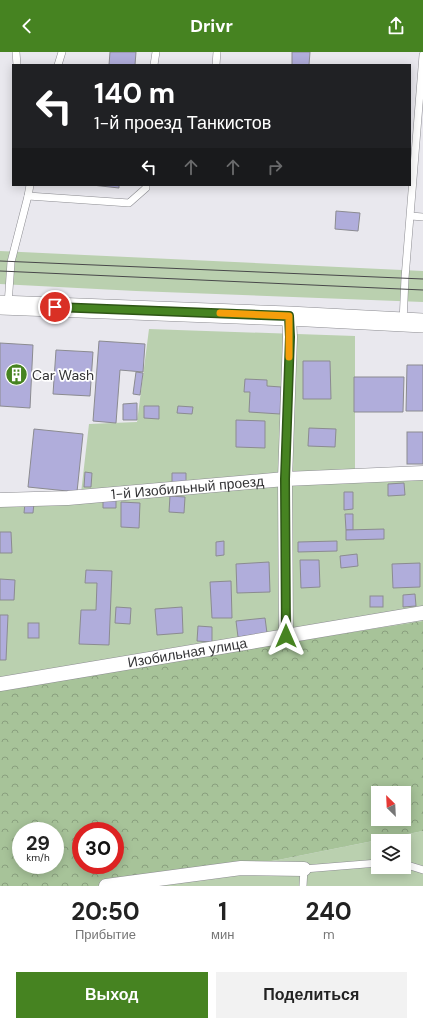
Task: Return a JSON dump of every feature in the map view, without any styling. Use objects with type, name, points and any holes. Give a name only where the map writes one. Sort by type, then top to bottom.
[{"type":"main road","points":[[4,305],[289,316],[423,323]]},
{"type":"street","points":[[286,636],[285,479],[290,337],[289,316]]},
{"type":"street","name":"1-й Изобильный проезд","points":[[0,500],[68,498],[285,479],[423,473]]},
{"type":"street","name":"Изобильная улица","points":[[0,684],[423,613]]},
{"type":"street","points":[[106,886],[241,868],[304,869]]},
{"type":"lane","points":[[16,52],[17,64]]},
{"type":"lane","points":[[58,64],[62,52]]},
{"type":"lane","points":[[154,64],[156,52]]},
{"type":"lane","points":[[216,64],[217,52]]},
{"type":"lane","points":[[403,322],[405,278],[423,55]]},
{"type":"lane","points":[[4,305],[11,262],[28,196],[28,186]]},
{"type":"lane","points":[[28,196],[129,203],[146,188],[146,186]]},
{"type":"lane","points":[[411,216],[423,217]]},
{"type":"lane","points":[[303,886],[304,869],[371,864]]},
{"type":"lane","points":[[411,866],[423,870]]},
{"type":"green space","points":[[0,251],[423,271],[423,302],[136,291],[0,284]]},
{"type":"green space","points":[[149,329],[355,336],[355,469],[423,467],[423,621],[0,691],[0,496],[81,493],[89,424],[137,422]]},
{"type":"green space","points":[[423,621],[423,831],[408,834],[371,834],[371,841],[278,860],[97,886],[0,886],[0,691]]},
{"type":"green space","points":[[423,831],[423,886],[97,886],[278,860],[371,841],[371,874],[411,874],[411,834],[408,834]]},
{"type":"building","points":[[110,52],[136,52],[135,64],[109,64]]},
{"type":"building","points":[[292,52],[310,52],[309,64],[292,64]]},
{"type":"building","points":[[101,186],[119,186],[119,188]]},
{"type":"building","points":[[336,211],[360,213],[358,231],[335,229]]},
{"type":"building","points":[[99,341],[145,344],[143,372],[120,370],[116,423],[93,421]]},
{"type":"building","name":"Car Wash","points":[[0,343],[33,345],[30,408],[0,406]]},
{"type":"building","points":[[56,350],[93,352],[90,396],[53,394]]},
{"type":"building","points":[[303,361],[330,361],[331,399],[303,399]]},
{"type":"building","points":[[407,365],[423,365],[423,411],[406,411]]},
{"type":"building","points":[[136,372],[143,373],[140,395],[133,394]]},
{"type":"building","points":[[354,377],[404,377],[403,412],[354,412]]},
{"type":"building","points":[[245,379],[267,380],[267,386],[281,387],[280,414],[249,412],[250,392],[244,392]]},
{"type":"building","points":[[137,403],[137,420],[123,420],[123,404]]},
{"type":"building","points":[[144,406],[159,406],[159,419],[144,418]]},
{"type":"building","points":[[178,406],[193,407],[192,414],[177,413]]},
{"type":"building","points":[[236,420],[265,421],[265,448],[236,447]]},
{"type":"building","points":[[309,428],[336,429],[335,447],[308,446]]},
{"type":"building","points":[[34,429],[83,434],[77,492],[28,487]]},
{"type":"building","points":[[407,432],[423,432],[423,464],[407,464]]},
{"type":"building","points":[[85,472],[92,473],[91,487],[84,487]]},
{"type":"building","points":[[172,473],[186,473],[186,485],[172,484]]},
{"type":"building","points":[[404,483],[405,495],[388,496],[388,484]]},
{"type":"building","points":[[344,492],[353,492],[353,509],[344,510]]},
{"type":"building","points":[[170,496],[185,497],[184,513],[169,512]]},
{"type":"building","points":[[103,498],[116,499],[116,508],[103,508]]},
{"type":"building","points":[[121,502],[140,503],[139,528],[121,527]]},
{"type":"building","points":[[25,503],[34,503],[33,513],[24,513]]},
{"type":"building","points":[[345,514],[353,514],[353,530],[346,530]]},
{"type":"building","points":[[384,529],[384,539],[346,540],[346,530]]},
{"type":"building","points":[[0,532],[11,532],[12,553],[0,553]]},
{"type":"building","points":[[224,541],[224,555],[216,556],[216,542]]},
{"type":"building","points":[[337,541],[337,551],[298,552],[298,542]]},
{"type":"building","points":[[357,554],[358,566],[341,568],[340,556]]},
{"type":"building","points":[[300,560],[319,560],[320,587],[301,588]]},
{"type":"building","points":[[269,562],[270,592],[237,593],[236,564]]},
{"type":"building","points":[[420,563],[420,587],[393,588],[392,564]]},
{"type":"building","points":[[86,570],[112,571],[109,645],[79,644],[81,610],[96,610],[97,583],[85,583]]},
{"type":"building","points":[[0,579],[15,580],[14,600],[0,600]]},
{"type":"building","points":[[231,581],[232,618],[212,618],[210,582]]},
{"type":"building","points":[[415,594],[416,606],[403,607],[403,595]]},
{"type":"building","points":[[370,596],[383,596],[383,607],[370,607]]},
{"type":"building","points":[[116,607],[131,608],[130,624],[115,623]]},
{"type":"building","points":[[182,607],[183,633],[157,635],[155,609]]},
{"type":"building","points":[[0,615],[8,615],[6,660],[0,660]]},
{"type":"building","points":[[265,618],[267,633],[238,637],[236,621]]},
{"type":"building","points":[[28,623],[39,623],[39,638],[28,638]]},
{"type":"building","points":[[198,626],[212,627],[212,642],[197,641]]},
{"type":"tram line","points":[[0,261],[423,279]]},
{"type":"tram line","points":[[0,271],[423,290]]},
{"type":"slow traffic","points":[[220,313],[289,316],[289,357]]},
{"type":"place","name":"Car Wash","points":[[16,375]]},
{"type":"route","points":[[55,307],[289,316],[290,337],[285,479],[286,636]]}]
